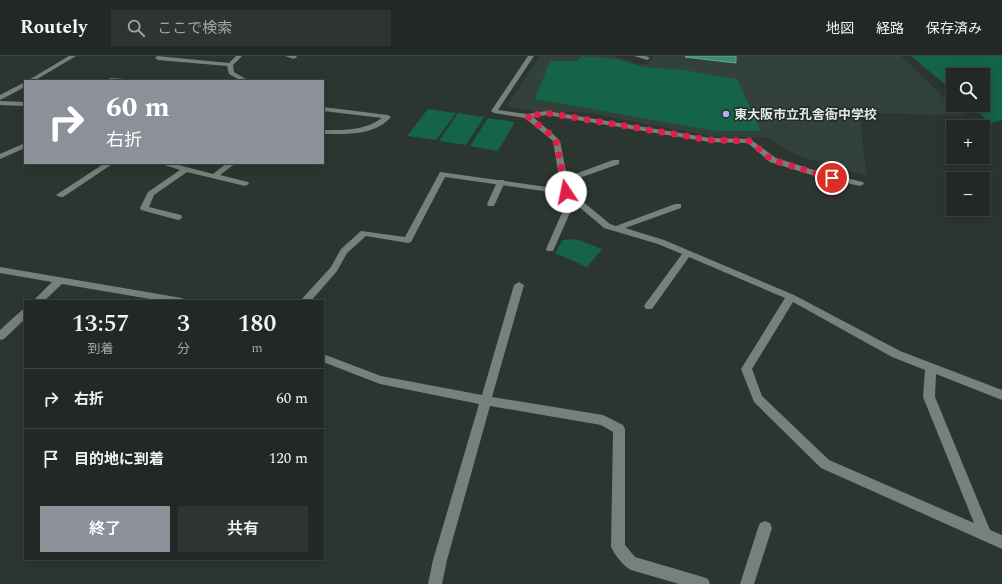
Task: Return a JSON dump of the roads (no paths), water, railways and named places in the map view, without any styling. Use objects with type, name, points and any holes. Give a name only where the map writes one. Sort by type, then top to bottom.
[{"type":"street","points":[[32,80],[73,56]]},
{"type":"street","points":[[161,56],[158,58],[230,65]]},
{"type":"street","points":[[238,56],[230,65],[231,73],[244,80]]},
{"type":"street","points":[[288,56],[294,57]]},
{"type":"street","points":[[531,56],[494,111],[527,116],[547,113],[710,140],[750,141],[772,160],[818,174],[860,184]]},
{"type":"street","points":[[637,56],[647,58]]},
{"type":"street","points":[[0,98],[24,85]]},
{"type":"street","points":[[0,103],[24,104]]},
{"type":"street","points":[[324,110],[388,117],[376,126],[359,132],[324,132]]},
{"type":"street","points":[[527,116],[551,135],[556,141],[566,192]]},
{"type":"street","points":[[0,157],[24,145]]},
{"type":"street","points":[[564,181],[616,162]]},
{"type":"street","points":[[60,195],[108,164]]},
{"type":"street","points":[[166,164],[245,184]]},
{"type":"street","points":[[215,176],[231,164]]},
{"type":"street","points":[[178,217],[144,208],[151,194],[186,169]]},
{"type":"street","points":[[307,300],[334,269],[344,251],[364,233],[408,240],[443,174],[566,192],[607,226],[618,228],[661,242],[688,253],[790,297],[896,354],[1002,395]]},
{"type":"street","points":[[491,204],[501,182]]},
{"type":"street","points":[[550,249],[565,215],[576,200]]},
{"type":"street","points":[[618,228],[678,206]]},
{"type":"street","points":[[649,306],[688,253]]},
{"type":"street","points":[[0,270],[176,300]]},
{"type":"street","points":[[39,300],[60,280]]},
{"type":"street","points":[[435,584],[440,560],[519,285]]},
{"type":"street","points":[[790,297],[746,369],[758,399],[825,464],[1002,542]]},
{"type":"street","points":[[0,336],[24,314]]},
{"type":"street","points":[[324,358],[380,380],[486,401],[603,420],[619,429],[618,547],[631,563],[702,584]]},
{"type":"street","points":[[931,367],[929,397],[986,536]]},
{"type":"street","points":[[747,584],[765,528]]},
{"type":"place","name":"東大阪市立孔舎衙中学校","points":[[726,114]]}]
